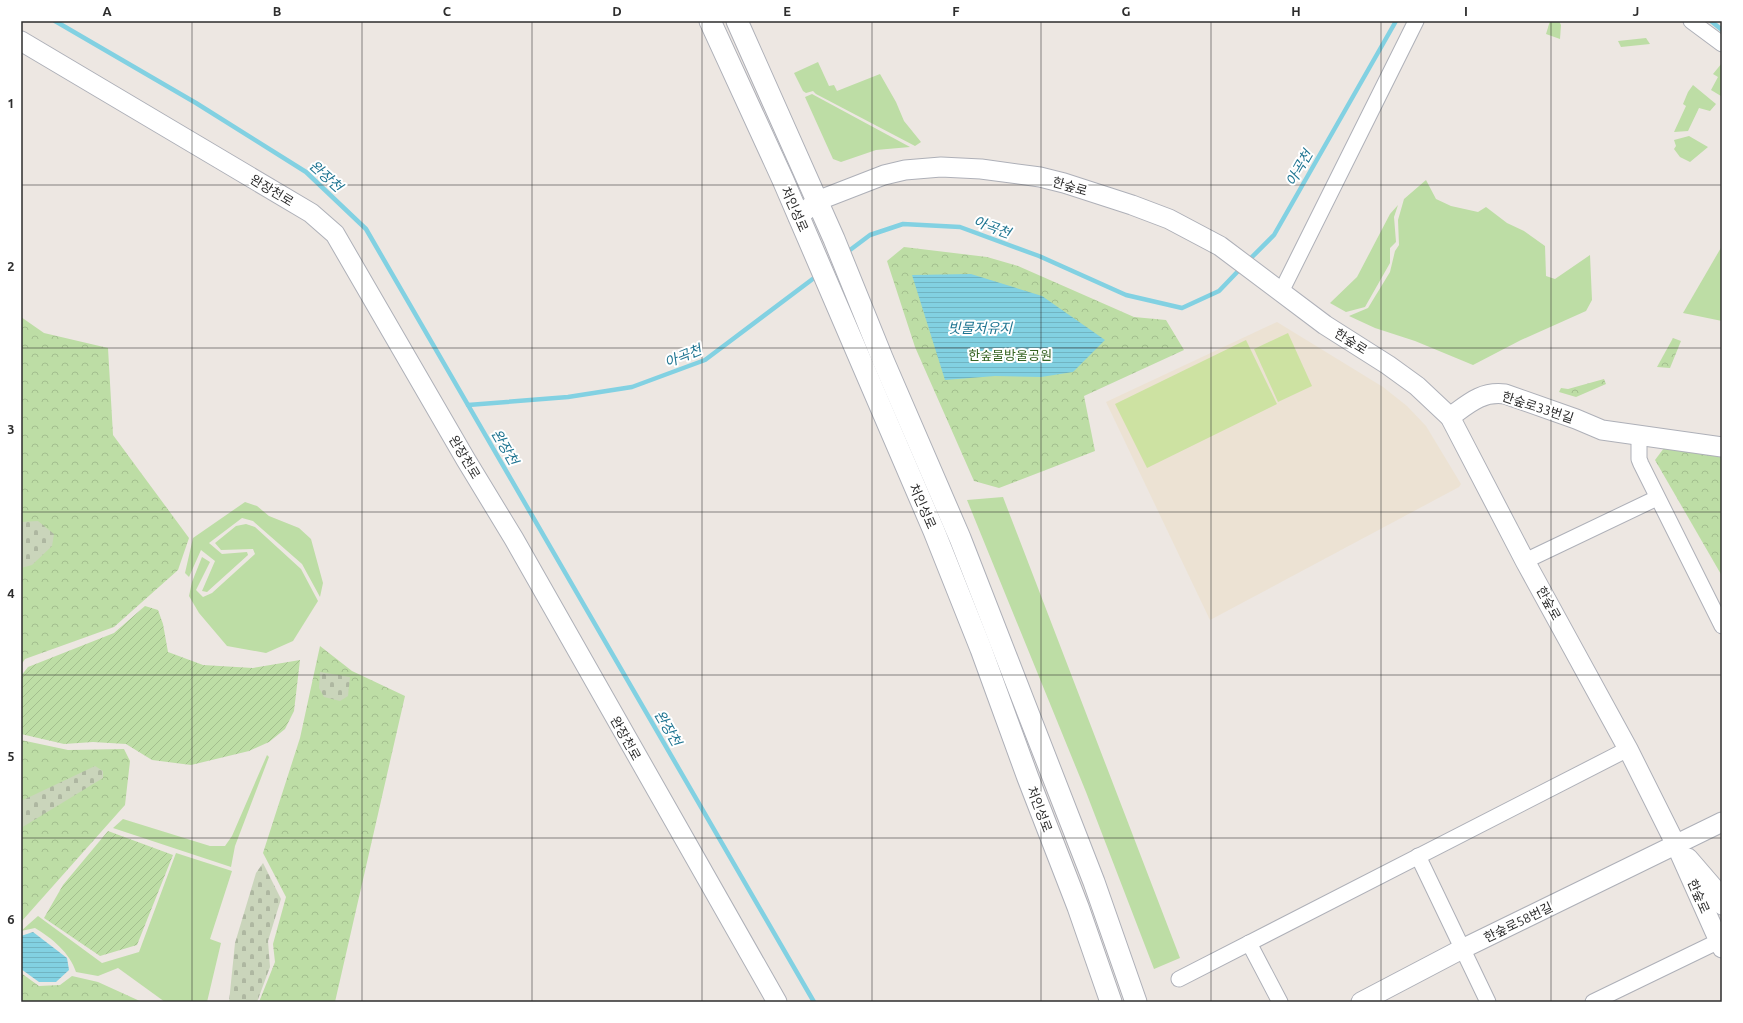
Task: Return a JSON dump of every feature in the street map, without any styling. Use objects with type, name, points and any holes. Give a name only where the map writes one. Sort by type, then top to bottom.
[{"type":"main road","name":"처인성로","points":[[710,21],[814,252],[934,531],[978,641],[1028,778],[1078,907],[1111,1002]]},
{"type":"main road","name":"처인성로","points":[[737,21],[834,238],[883,360],[960,538],[1094,882],[1136,1002]]},
{"type":"street","points":[[1281,292],[1416,21]]},
{"type":"street","points":[[1691,21],[1722,44]]},
{"type":"street","name":"완장천로","points":[[21,41],[311,213],[335,234],[462,453],[514,539],[777,1002]]},
{"type":"street","name":"한숲로","points":[[798,217],[817,201],[884,176],[905,170],[941,167],[1008,172],[1064,184],[1151,212],[1200,235],[1235,256],[1337,333],[1400,373],[1422,390],[1450,417],[1628,750],[1676,844],[1720,945]]},
{"type":"street","name":"한숲로33번길","points":[[1450,417],[1484,395],[1505,394],[1585,422],[1602,430],[1722,447]]},
{"type":"street","name":"한숲로33번길","points":[[1585,422],[1629,422],[1722,434]]},
{"type":"street","points":[[1639,436],[1639,459],[1657,498],[1718,606],[1722,626]]},
{"type":"street","points":[[1526,560],[1657,498]]},
{"type":"street","points":[[1179,979],[1628,750]]},
{"type":"street","name":"한숲로58번길","points":[[1361,1002],[1462,949],[1722,822]]},
{"type":"street","name":"한숲로","points":[[1676,844],[1713,887],[1722,905]]},
{"type":"street","points":[[1418,856],[1488,1002]]},
{"type":"street","points":[[1249,943],[1280,1002]]},
{"type":"street","points":[[1593,1002],[1720,945]]},
{"type":"shaded area","points":[[1277,322],[1383,387],[1407,406],[1426,426],[1461,484],[1459,487],[1210,620],[1106,402]]},
{"type":"green space","points":[[1550,21],[1559,21],[1561,25],[1560,39],[1546,34]]},
{"type":"green space","points":[[1646,38],[1650,44],[1621,47],[1618,41]]},
{"type":"green space","points":[[818,62],[829,86],[834,85],[837,91],[880,74],[896,102],[904,121],[921,142],[915,146],[816,94],[813,91],[806,93],[803,91],[794,73]]},
{"type":"green space","points":[[1722,63],[1721,96],[1711,90],[1718,77],[1713,74]]},
{"type":"green space","points":[[1693,85],[1716,104],[1710,111],[1699,108],[1688,131],[1674,132],[1686,106],[1683,104]]},
{"type":"green space","points":[[812,94],[910,147],[876,150],[841,162],[833,159],[805,97]]},
{"type":"green space","points":[[1689,136],[1708,147],[1690,162],[1680,157],[1674,149],[1676,146],[1674,140]]},
{"type":"green space","points":[[1426,180],[1436,199],[1451,206],[1478,212],[1486,207],[1507,223],[1524,231],[1545,246],[1546,276],[1555,279],[1590,255],[1592,300],[1586,311],[1521,340],[1473,365],[1415,341],[1375,328],[1349,316],[1368,308],[1390,272],[1395,251],[1399,245],[1398,220],[1404,199]]},
{"type":"green space","points":[[1398,205],[1394,217],[1396,242],[1390,248],[1390,263],[1365,307],[1346,312],[1330,303],[1357,277],[1390,214]]},
{"type":"green space","points":[[1722,246],[1722,321],[1683,313]]},
{"type":"green space","name":"한숲물방울공원","points":[[904,247],[987,257],[1018,266],[1134,317],[1166,320],[1184,350],[1084,396],[1095,451],[999,488],[974,481],[915,347],[887,261]]},
{"type":"green space","points":[[21,317],[44,333],[108,348],[113,435],[189,538],[178,570],[114,627],[25,659],[21,665]]},
{"type":"green space","points":[[1288,333],[1312,386],[1278,402],[1254,349]]},
{"type":"green space","points":[[1673,338],[1681,341],[1670,368],[1657,367]]},
{"type":"green space","points":[[1246,340],[1277,404],[1147,468],[1115,404]]},
{"type":"green space","points":[[1604,379],[1606,384],[1576,397],[1559,392],[1561,388],[1568,389]]},
{"type":"green space","points":[[1664,448],[1722,456],[1722,576],[1655,460]]},
{"type":"green space","points":[[1003,497],[1180,958],[1154,969],[1086,792],[967,500]]},
{"type":"green space","points":[[245,502],[257,506],[269,516],[299,528],[311,539],[323,583],[320,597],[302,564],[253,521],[242,518],[209,543],[222,554],[247,552],[248,555],[207,592],[202,591],[215,561],[201,550],[189,577],[185,573],[193,538]]},
{"type":"green space","points":[[38,521],[54,534],[52,546],[32,565],[21,568],[21,522]]},
{"type":"green space","points":[[246,524],[255,527],[301,569],[318,601],[293,641],[266,653],[227,646],[199,613],[189,596],[192,582],[202,557],[210,562],[196,590],[203,597],[212,593],[255,554],[253,549],[221,550],[215,543],[236,526]]},
{"type":"green space","points":[[145,606],[158,610],[163,624],[168,652],[203,665],[253,668],[300,660],[294,711],[285,729],[269,742],[249,751],[191,765],[152,760],[126,744],[93,742],[64,744],[21,734],[21,676],[28,667],[114,633]]},
{"type":"green space","points":[[320,646],[352,671],[405,696],[335,1002],[259,1002],[275,962],[273,944],[286,897],[263,853],[300,738]]},
{"type":"green space","points":[[320,672],[350,677],[348,696],[340,701],[324,697],[319,688]]},
{"type":"green space","points":[[21,740],[68,750],[124,749],[130,761],[125,805],[21,922]]},
{"type":"green space","points":[[267,755],[269,757],[235,846],[231,867],[113,828],[123,819],[210,846],[225,846],[232,836]]},
{"type":"green space","points":[[95,766],[103,771],[103,778],[21,828],[21,801]]},
{"type":"green space","points":[[108,831],[173,855],[137,945],[100,956],[44,918],[63,885]]},
{"type":"green space","points":[[176,853],[232,871],[210,939],[221,943],[207,1002],[165,1002],[118,968],[98,976],[76,972],[65,952],[48,936],[35,928],[21,931],[38,916],[102,963],[139,952]]},
{"type":"green space","points":[[263,863],[281,899],[268,941],[270,967],[257,1002],[229,1002],[235,943],[256,873]]},
{"type":"green space","points":[[21,973],[39,986],[60,985],[72,976],[98,982],[142,1002],[21,1002]]},
{"type":"water","name":"빗물저유지","points":[[971,274],[1042,296],[1105,340],[1073,372],[1041,377],[995,376],[945,380],[912,275]]},
{"type":"water","points":[[33,932],[67,958],[69,970],[56,982],[39,982],[21,969],[21,936]]},
{"type":"waterway","name":"완장천","points":[[55,21],[196,103],[306,172],[366,229],[814,1002]]},
{"type":"waterway","name":"아곡천","points":[[1247,262],[1274,235],[1396,21]]},
{"type":"waterway","name":"아곡천","points":[[1711,21],[1722,30]]},
{"type":"waterway","name":"아곡천","points":[[846,253],[870,235],[903,224],[960,227],[1039,256],[1126,295],[1182,308],[1219,291],[1242,267]]},
{"type":"waterway","name":"아곡천","points":[[468,405],[568,397],[632,387],[705,360],[818,275]]}]
